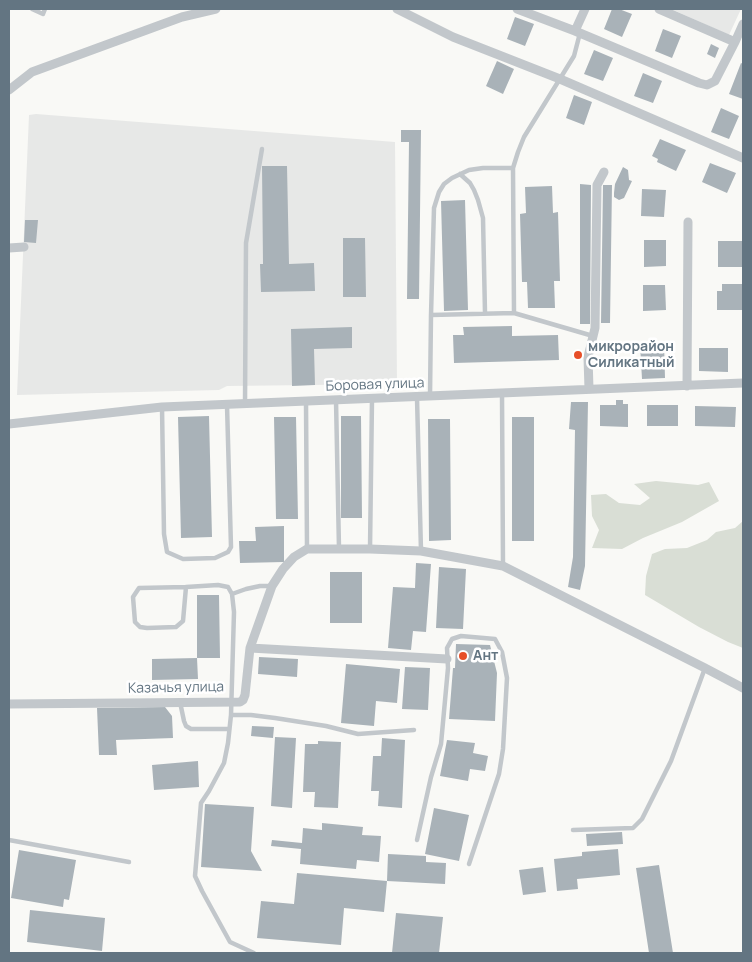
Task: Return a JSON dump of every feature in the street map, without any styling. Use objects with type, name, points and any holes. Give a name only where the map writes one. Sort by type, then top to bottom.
[{"type":"street","points":[[9,90],[32,72],[182,17],[216,9]]},
{"type":"street","points":[[397,9],[453,37],[560,79],[743,158]]},
{"type":"street","points":[[517,9],[707,85],[715,81],[743,24]]},
{"type":"street","points":[[577,32],[585,9]]},
{"type":"street","points":[[659,9],[735,42]]},
{"type":"street","points":[[589,389],[588,357],[595,328],[597,185],[604,172]]},
{"type":"street","points":[[687,386],[688,222]]},
{"type":"street","points":[[9,248],[24,248]]},
{"type":"street","name":"Боровая улица","points":[[9,424],[162,407],[743,384]]},
{"type":"street","points":[[307,548],[421,551],[503,566],[743,688]]},
{"type":"street","name":"Казачья улица","points":[[9,704],[240,702],[246,695],[250,648],[272,586],[283,569],[294,557],[307,548]]},
{"type":"street","points":[[250,648],[448,659]]},
{"type":"lane","points":[[32,9],[43,14],[45,9]]},
{"type":"lane","points":[[182,17],[192,9]]},
{"type":"lane","points":[[514,313],[514,168],[524,137],[574,56],[577,32]]},
{"type":"lane","points":[[245,405],[246,243],[262,149]]},
{"type":"lane","points":[[430,397],[434,208],[438,192],[444,184],[460,174],[483,168],[514,168]]},
{"type":"lane","points":[[460,174],[474,190],[481,211],[485,313]]},
{"type":"lane","points":[[431,315],[514,313],[593,336]]},
{"type":"lane","points":[[502,394],[503,566]]},
{"type":"lane","points":[[417,398],[421,551]]},
{"type":"lane","points":[[370,549],[372,399]]},
{"type":"lane","points":[[336,400],[340,549]]},
{"type":"lane","points":[[306,402],[307,548]]},
{"type":"lane","points":[[162,407],[164,534],[167,552],[182,559],[215,558],[228,552],[231,547],[227,405]]},
{"type":"lane","points":[[186,587],[183,621],[176,627],[147,628],[140,627],[135,622],[133,597],[139,588],[218,585],[228,588],[232,594],[234,612],[231,715],[224,763],[210,792],[201,803],[195,876],[230,942],[254,953]]},
{"type":"lane","points":[[232,594],[260,586],[272,586]]},
{"type":"lane","points":[[418,840],[441,744],[448,668],[447,648],[452,639],[461,636],[495,639],[502,652],[507,678],[503,749],[499,774],[469,864]]},
{"type":"lane","points":[[573,830],[633,828],[642,819],[671,761],[705,668]]},
{"type":"lane","points":[[180,702],[186,726],[191,729],[229,729]]},
{"type":"lane","points":[[231,715],[275,718],[326,726],[358,734],[414,730]]},
{"type":"lane","points":[[9,840],[129,862]]},
{"type":"shaded area","points":[[671,9],[741,9],[729,35]]},
{"type":"shaded area","points":[[36,114],[395,142],[397,384],[227,386],[219,390],[17,395],[29,115]]},
{"type":"shaded area","points":[[656,481],[698,485],[709,482],[719,501],[682,522],[622,549],[592,548],[599,530],[592,516],[591,495],[606,494],[619,503],[640,505],[650,498],[634,484]]},
{"type":"shaded area","points":[[743,521],[743,648],[699,627],[645,595],[646,576],[652,554],[665,549],[687,548],[707,540],[716,532],[735,528]]},
{"type":"building","points":[[612,9],[619,9],[632,14],[622,37],[604,29]]},
{"type":"building","points":[[515,17],[534,24],[525,46],[507,39]]},
{"type":"building","points":[[663,29],[681,36],[672,58],[655,51]]},
{"type":"building","points":[[711,44],[719,48],[715,58],[707,54]]},
{"type":"building","points":[[594,50],[613,58],[603,81],[584,74]]},
{"type":"building","points":[[497,61],[514,69],[503,94],[486,86]]},
{"type":"building","points":[[741,63],[743,64],[743,99],[729,94]]},
{"type":"building","points":[[643,73],[662,81],[653,103],[634,96]]},
{"type":"building","points":[[574,95],[592,102],[584,125],[566,118]]},
{"type":"building","points":[[721,108],[739,116],[729,139],[711,132]]},
{"type":"building","points":[[401,130],[421,130],[419,299],[407,299],[409,142],[401,142]]},
{"type":"building","points":[[660,139],[686,150],[676,171],[657,162],[658,159],[652,156]]},
{"type":"building","points":[[710,163],[736,173],[727,193],[702,182]]},
{"type":"building","points":[[262,166],[287,166],[289,264],[314,263],[315,291],[261,292],[260,264],[263,264]]},
{"type":"building","points":[[623,167],[628,170],[629,180],[632,181],[624,198],[619,200],[614,197],[615,184]]},
{"type":"building","points":[[580,184],[591,185],[590,324],[580,324]]},
{"type":"building","points":[[603,185],[612,185],[610,323],[601,323]]},
{"type":"building","points":[[552,186],[553,213],[558,212],[560,281],[554,281],[555,308],[528,308],[527,282],[522,282],[520,214],[526,213],[525,187]]},
{"type":"building","points":[[642,189],[666,190],[664,217],[641,216]]},
{"type":"building","points":[[465,200],[468,310],[444,311],[441,201]]},
{"type":"building","points":[[25,220],[38,220],[36,243],[24,242]]},
{"type":"building","points":[[343,238],[365,238],[366,297],[343,297]]},
{"type":"building","points":[[644,240],[666,240],[666,266],[644,267]]},
{"type":"building","points":[[718,241],[743,241],[743,267],[718,267]]},
{"type":"building","points":[[722,284],[743,284],[742,310],[717,310],[717,291],[722,291]]},
{"type":"building","points":[[643,285],[665,285],[666,310],[643,311]]},
{"type":"building","points":[[512,326],[512,336],[558,335],[559,360],[454,363],[453,335],[464,335],[463,327]]},
{"type":"building","points":[[352,327],[352,348],[314,349],[315,385],[292,386],[291,329]]},
{"type":"building","points":[[664,343],[665,378],[642,379],[640,344]]},
{"type":"building","points":[[699,348],[728,348],[728,372],[699,371]]},
{"type":"building","points":[[616,400],[623,400],[623,404],[628,404],[628,427],[600,426],[600,405],[616,405]]},
{"type":"building","points":[[571,402],[588,402],[585,566],[580,590],[568,587],[573,557],[575,430],[569,429]]},
{"type":"building","points":[[647,405],[678,405],[678,426],[647,426]]},
{"type":"building","points":[[695,406],[736,407],[735,427],[695,426]]},
{"type":"building","points":[[209,416],[212,537],[181,538],[178,417]]},
{"type":"building","points":[[341,416],[361,416],[362,518],[341,518]]},
{"type":"building","points":[[274,417],[296,417],[298,519],[276,519]]},
{"type":"building","points":[[512,417],[534,417],[534,541],[512,541]]},
{"type":"building","points":[[428,419],[450,419],[451,540],[429,541]]},
{"type":"building","points":[[284,526],[284,562],[240,563],[239,541],[256,541],[255,527]]},
{"type":"building","points":[[416,563],[431,564],[426,632],[413,631],[411,650],[388,648],[393,587],[415,588]]},
{"type":"building","points":[[439,567],[466,569],[463,629],[436,628]]},
{"type":"building","points":[[330,572],[362,572],[362,623],[330,623]]},
{"type":"building","points":[[197,595],[219,595],[220,658],[197,658]]},
{"type":"building","points":[[456,644],[490,645],[497,673],[495,721],[449,719]]},
{"type":"building","points":[[259,657],[298,659],[297,677],[258,674]]},
{"type":"building","points":[[197,658],[198,679],[152,680],[152,659]]},
{"type":"building","points":[[346,664],[400,669],[397,703],[376,701],[374,726],[341,723]]},
{"type":"building","points":[[405,667],[430,668],[428,710],[402,709]]},
{"type":"building","points":[[165,707],[172,716],[173,738],[116,740],[117,755],[99,755],[97,708]]},
{"type":"building","points":[[252,726],[274,727],[273,738],[251,736]]},
{"type":"building","points":[[275,737],[296,738],[292,808],[271,806]]},
{"type":"building","points":[[382,738],[405,740],[402,808],[378,806],[379,791],[371,791],[373,756],[381,756]]},
{"type":"building","points":[[447,740],[475,743],[473,753],[488,756],[485,771],[470,769],[468,781],[440,776]]},
{"type":"building","points":[[318,741],[341,742],[338,808],[314,807],[315,792],[303,792],[305,744],[318,744]]},
{"type":"building","points":[[198,761],[199,787],[154,790],[152,765]]},
{"type":"building","points":[[205,804],[254,807],[251,851],[262,871],[201,867]]},
{"type":"building","points":[[434,808],[469,815],[459,861],[425,854]]},
{"type":"building","points":[[322,823],[363,827],[362,835],[381,836],[379,862],[357,860],[356,869],[300,864],[301,849],[271,846],[272,840],[302,843],[303,828],[322,830]]},
{"type":"building","points":[[622,832],[623,844],[587,846],[586,834]]},
{"type":"building","points":[[618,849],[620,875],[577,879],[578,889],[557,891],[554,859],[582,856],[582,852]]},
{"type":"building","points":[[19,850],[76,860],[69,900],[64,899],[63,907],[11,898]]},
{"type":"building","points":[[388,854],[426,856],[426,862],[446,863],[445,884],[387,881]]},
{"type":"building","points":[[659,865],[673,953],[649,953],[636,868]]},
{"type":"building","points":[[543,867],[546,892],[523,895],[519,870]]},
{"type":"building","points":[[297,873],[387,881],[384,912],[344,908],[341,945],[257,938],[261,901],[294,904]]},
{"type":"building","points":[[30,910],[105,918],[102,951],[27,942]]},
{"type":"building","points":[[396,913],[443,917],[439,953],[392,953]]},
{"type":"place","name":"микрорайон Силикатный","points":[[578,355]]},
{"type":"place","name":"Ант","points":[[463,656]]}]
